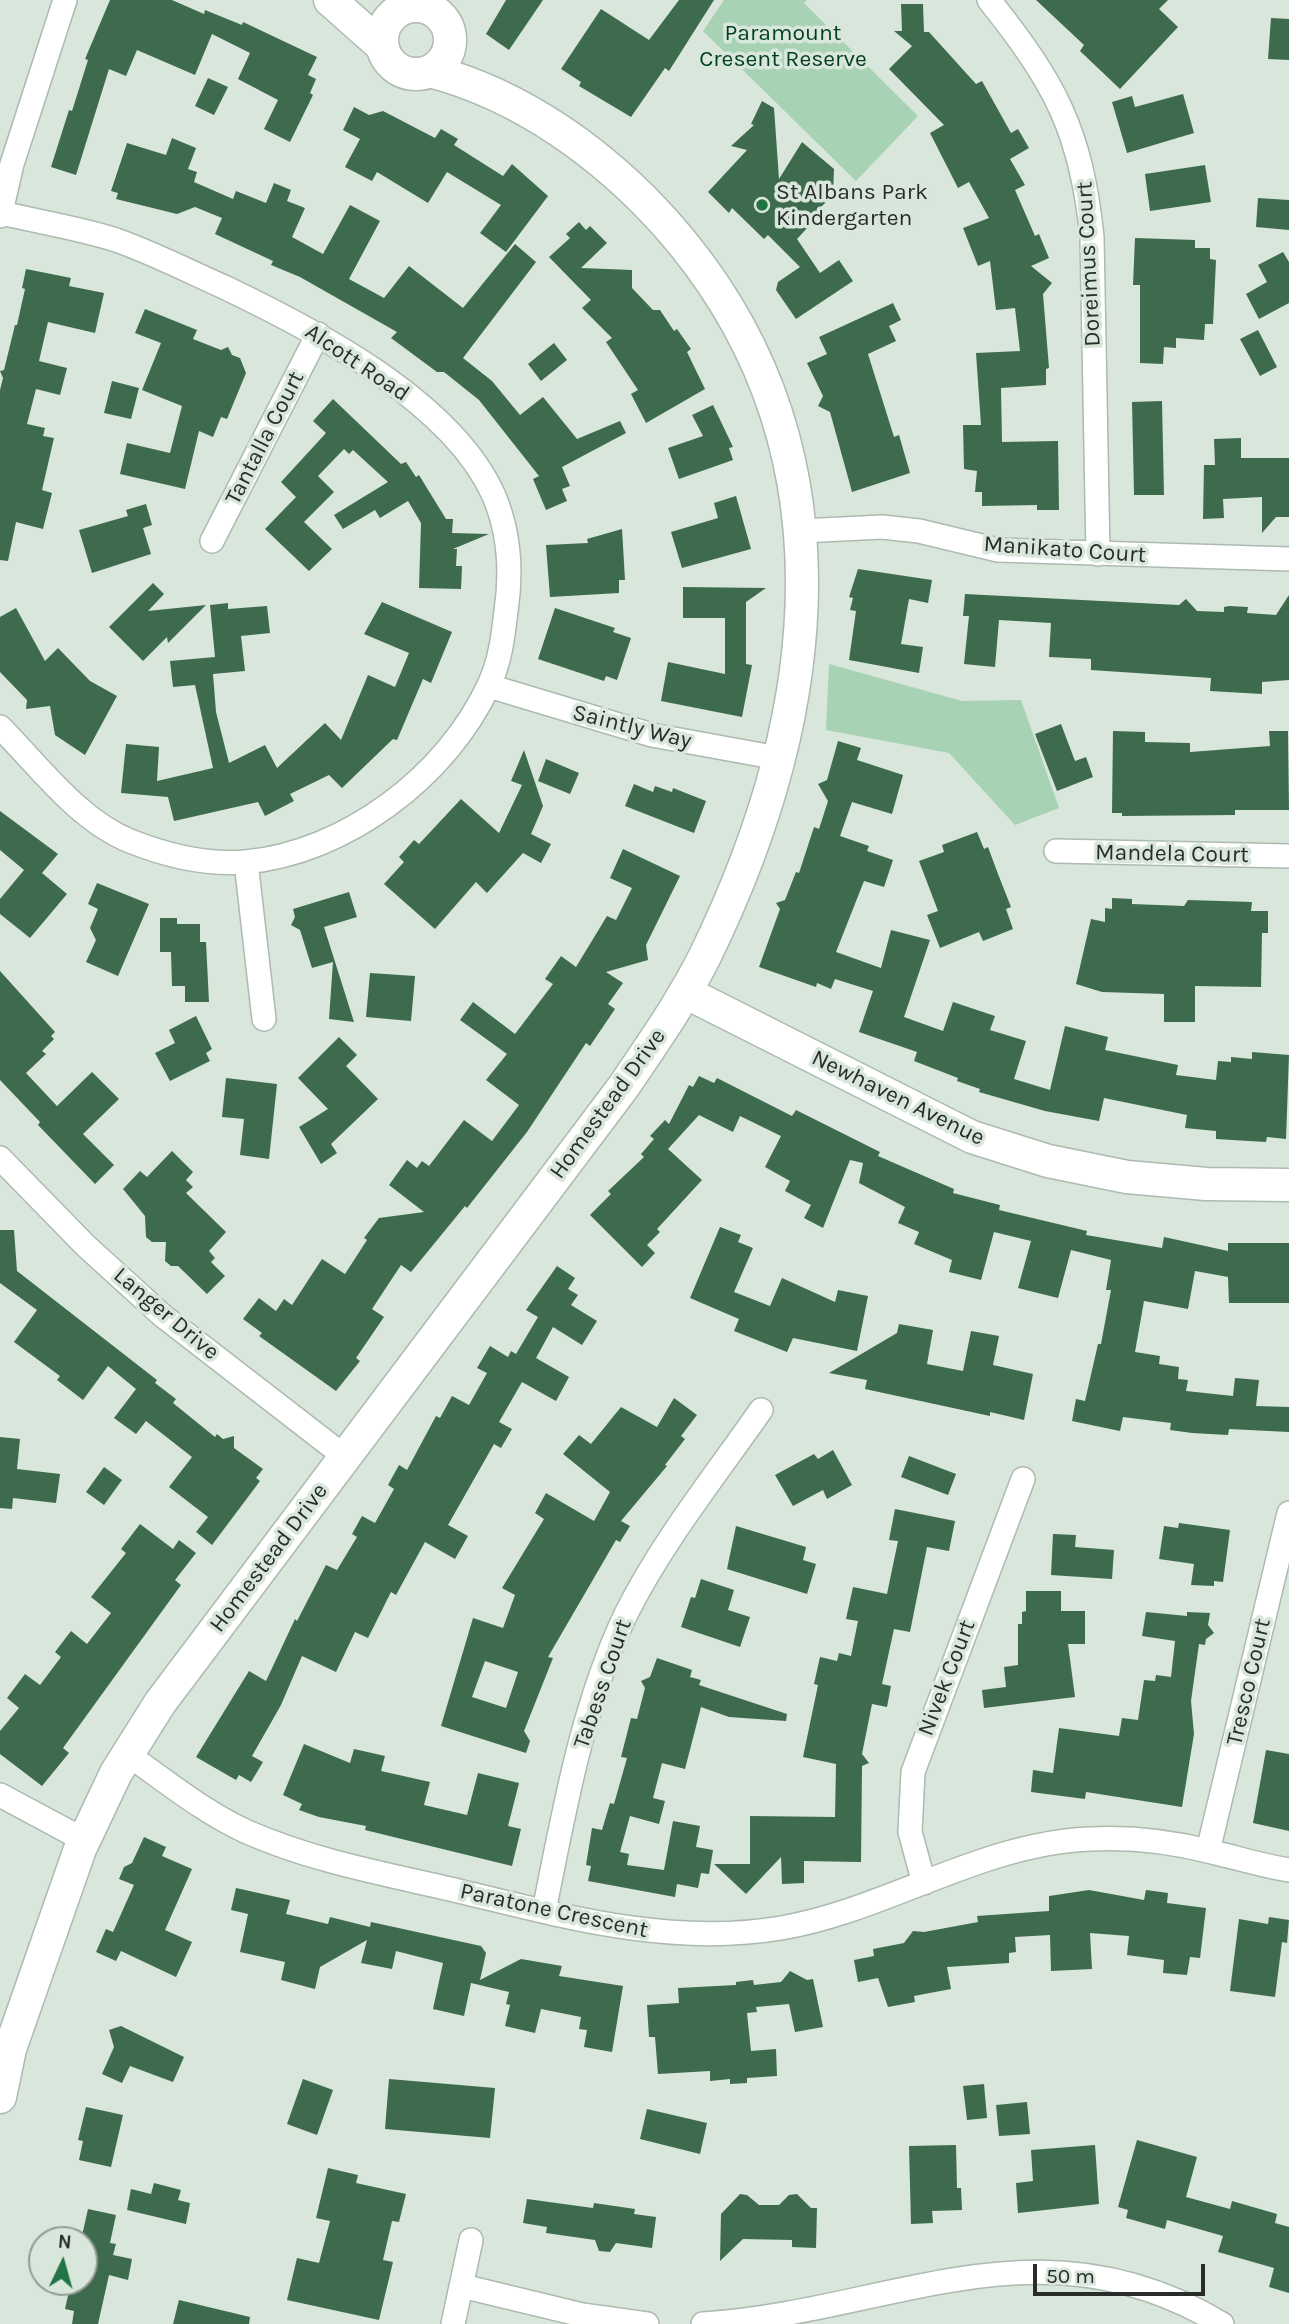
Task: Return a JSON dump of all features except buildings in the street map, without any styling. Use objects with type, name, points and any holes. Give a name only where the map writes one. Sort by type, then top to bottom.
[{"type":"street","points":[[0,214],[12,164],[65,0]]},
{"type":"street","points":[[330,0],[383,47]]},
{"type":"street","points":[[337,0],[410,7],[434,12],[449,22],[445,58],[430,71],[410,74],[401,71],[386,57],[383,47],[384,30],[410,7]]},
{"type":"street","name":"Doreimus Court","points":[[989,0],[1046,78],[1077,145],[1087,184],[1092,237],[1098,554]]},
{"type":"street","name":"Homestead Drive","points":[[0,2097],[10,2049],[83,1840],[127,1754],[160,1703],[344,1455],[624,1086],[685,992],[705,956],[734,888],[778,758],[796,681],[803,625],[804,560],[783,438],[764,380],[716,288],[645,200],[568,137],[495,92],[458,55],[449,22]]},
{"type":"street","name":"Homestead Drive","points":[[430,71],[495,92]]},
{"type":"street","name":"Alcott Road","points":[[0,214],[113,239],[156,256],[318,334],[350,353],[442,425],[463,445],[494,496],[510,557],[510,585],[498,663],[489,686],[452,743],[398,797],[365,820],[323,841],[246,862],[187,858],[125,839],[79,806],[0,727]]},
{"type":"street","name":"Tantalla Court","points":[[212,541],[318,334]]},
{"type":"street","name":"Manikato Court","points":[[801,531],[882,527],[919,531],[998,550],[1289,559]]},
{"type":"street","name":"Saintly Way","points":[[489,686],[652,735],[778,758]]},
{"type":"street","name":"Mandela Court","points":[[1056,851],[1289,856]]},
{"type":"street","points":[[246,862],[264,1019]]},
{"type":"street","name":"Newhaven Avenue","points":[[685,992],[972,1137],[1023,1153],[1127,1177],[1206,1184],[1289,1185]]},
{"type":"street","name":"Langer Drive","points":[[0,1158],[86,1246],[163,1316],[344,1455]]},
{"type":"street","name":"Tabess Court","points":[[544,1911],[573,1771],[608,1656],[647,1577],[761,1410]]},
{"type":"street","name":"Nivek Court","points":[[924,1883],[910,1832],[913,1772],[1023,1479]]},
{"type":"street","name":"Tresco Court","points":[[1208,1850],[1289,1513]]},
{"type":"street","name":"Paratone Crescent","points":[[127,1754],[201,1807],[282,1847],[336,1863],[637,1931],[728,1934],[783,1928],[924,1883],[1002,1854],[1089,1839],[1142,1840],[1208,1850],[1289,1870]]},
{"type":"street","points":[[0,1795],[83,1840]]},
{"type":"street","points":[[453,2324],[471,2240]]},
{"type":"street","points":[[703,2324],[771,2316],[954,2278],[1039,2270],[1129,2283],[1172,2299],[1222,2324]]},
{"type":"street","points":[[462,2286],[582,2315],[647,2324]]},
{"type":"green space","name":"Paramount Cresent Reserve","points":[[724,0],[807,0],[804,3],[918,116],[856,181],[703,31]]},
{"type":"green space","points":[[829,664],[962,701],[1021,700],[1059,808],[1015,825],[949,753],[826,730]]},
{"type":"place","name":"St Albans Park Kindergarten","points":[[762,205]]}]
